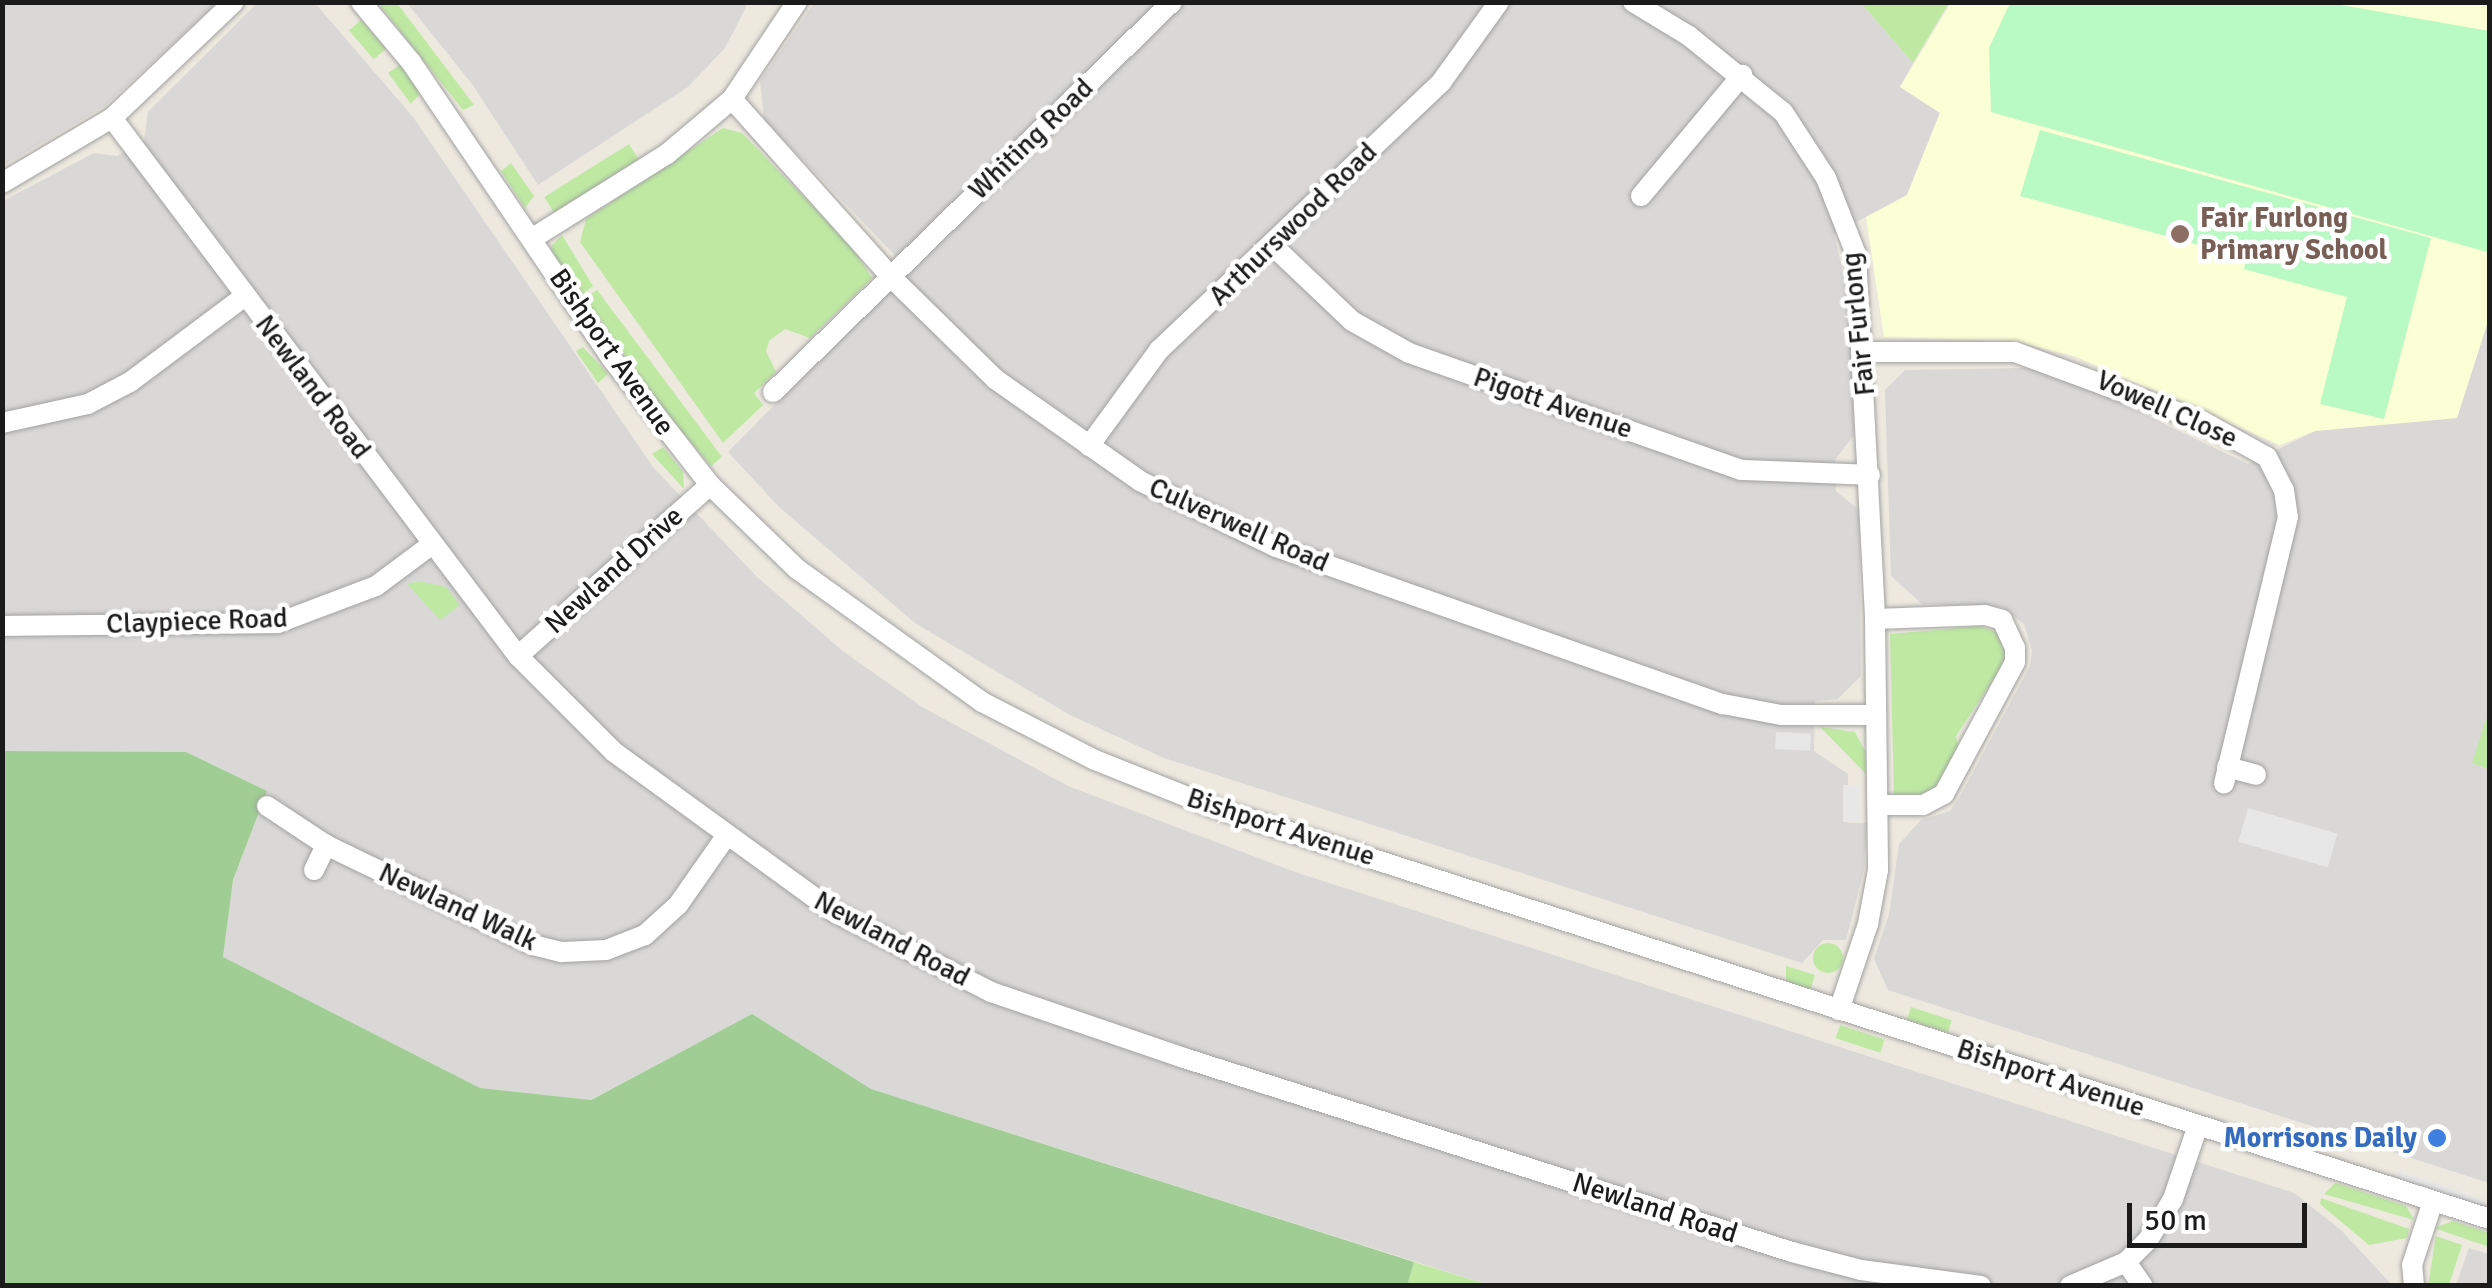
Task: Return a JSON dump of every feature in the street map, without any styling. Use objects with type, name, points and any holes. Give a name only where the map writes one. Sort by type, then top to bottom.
[{"type":"street","points":[[2,182],[112,118],[234,2]]},
{"type":"street","name":"Bishport Avenue","points":[[361,2],[411,62],[612,360],[710,485],[796,569],[893,643],[982,702],[1095,760],[1215,808],[2490,1219]]},
{"type":"street","points":[[533,238],[667,154],[732,100],[797,2]]},
{"type":"street","name":"Whiting Road","points":[[773,392],[1172,2]]},
{"type":"street","name":"Arthurswood Road","points":[[1089,446],[1159,350],[1442,81],[1498,2]]},
{"type":"street","name":"Fair Furlong","points":[[1633,2],[1742,75],[1783,112],[1826,178],[1856,254],[1870,475],[1878,805],[1868,924],[1839,1010]]},
{"type":"street","points":[[1642,196],[1742,75]]},
{"type":"street","name":"Culverwell Road","points":[[732,100],[890,276],[996,379],[1140,482],[1276,547],[1723,704],[1781,716],[1876,716]]},
{"type":"street","name":"Newland Road","points":[[112,118],[518,656],[614,752],[726,838],[903,952],[1053,1015],[1792,1252],[1861,1270],[1981,1286]]},
{"type":"street","name":"Pigott Avenue","points":[[1272,245],[1352,321],[1409,353],[1740,470],[1870,475]]},
{"type":"street","points":[[2,422],[88,404],[130,382],[246,296]]},
{"type":"street","name":"Vowell Close","points":[[1865,352],[2015,352],[2202,421],[2267,458],[2284,490],[2288,517],[2225,775],[2256,776]]},
{"type":"street","name":"Newland Drive","points":[[518,656],[710,485]]},
{"type":"street","name":"Claypiece Road","points":[[2,626],[278,623],[376,586],[431,545]]},
{"type":"street","points":[[1875,619],[1985,615],[2002,620],[2015,648],[2015,662],[1944,794],[1924,805],[1878,805]]},
{"type":"street","name":"Newland Walk","points":[[267,806],[326,845],[533,945],[562,952],[606,950],[645,935],[678,905],[726,838]]},
{"type":"street","points":[[314,870],[326,845]]},
{"type":"street","points":[[2070,1286],[2126,1262],[2163,1219],[2198,1125]]},
{"type":"street","points":[[2414,1286],[2412,1265],[2433,1201]]},
{"type":"street","points":[[2126,1262],[2143,1286]]},
{"type":"shaded area","points":[[3,3],[217,3],[106,105],[3,166]]},
{"type":"shaded area","points":[[257,3],[315,3],[413,117],[653,467],[756,576],[844,652],[922,707],[1068,786],[1295,872],[2294,1193],[2341,1230],[2392,1285],[1489,1285],[871,1089],[752,1014],[590,1100],[480,1088],[223,957],[233,880],[267,791],[186,752],[3,751],[3,201],[94,153],[117,156],[144,141],[148,112]]},
{"type":"shaded area","points":[[407,3],[748,3],[725,48],[688,87],[538,185],[472,84]]},
{"type":"shaded area","points":[[814,3],[1861,3],[1913,63],[1900,87],[1940,112],[1907,195],[1834,234],[1850,302],[1854,435],[1835,460],[1836,491],[1859,510],[1861,676],[1838,699],[1815,701],[1814,751],[1848,774],[1848,823],[1867,823],[1864,870],[1846,940],[1823,940],[1802,963],[1164,758],[1070,715],[915,623],[779,507],[728,452],[908,269],[764,119],[760,81]]},
{"type":"shaded area","name":"Fair Furlong Primary School","points":[[1951,3],[2489,3],[2489,318],[2457,418],[2315,431],[2280,445],[2074,356],[2012,341],[1884,337],[1866,217],[1907,195],[1940,113],[1900,87]]},
{"type":"shaded area","points":[[2489,318],[2489,1183],[1888,990],[1874,959],[1889,914],[1899,844],[1921,820],[1950,811],[1959,798],[2030,666],[2032,650],[2024,624],[2002,607],[1922,604],[1891,576],[1885,390],[1905,370],[2025,368],[2073,380],[2248,464],[2315,431],[2457,418]]},
{"type":"shaded area","points":[[1776,732],[1811,734],[1810,751],[1775,749]]},
{"type":"shaded area","points":[[1843,785],[1859,785],[1859,822],[1843,822]]},
{"type":"shaded area","points":[[2248,808],[2337,834],[2328,867],[2238,842]]},
{"type":"shaded area","points":[[2396,1170],[2484,1200],[2489,1211],[2399,1181]]},
{"type":"shaded area","points":[[2469,1248],[2489,1254],[2489,1285],[2456,1285]]},
{"type":"green space","points":[[378,3],[397,3],[474,105],[463,110]]},
{"type":"green space","points":[[1861,3],[1949,3],[1913,63]]},
{"type":"green space","points":[[2010,3],[2330,3],[2489,31],[2487,252],[1991,112],[1989,48]]},
{"type":"green space","points":[[361,20],[386,49],[374,59],[349,30]]},
{"type":"green space","points":[[400,65],[421,92],[411,104],[388,73]]},
{"type":"green space","points":[[723,128],[742,133],[853,248],[872,278],[810,338],[785,329],[769,341],[766,351],[776,372],[754,393],[763,405],[723,443],[580,242],[586,219]]},
{"type":"green space","points":[[2040,130],[2431,238],[2384,419],[2320,404],[2347,297],[2244,269],[2246,258],[2020,196]]},
{"type":"green space","points":[[629,144],[639,160],[554,213],[544,197]]},
{"type":"green space","points":[[511,163],[534,196],[525,208],[501,171]]},
{"type":"green space","points":[[562,235],[593,286],[577,298],[552,259],[551,246]]},
{"type":"green space","points":[[597,290],[722,457],[711,466],[650,393],[595,311],[579,302]]},
{"type":"green space","points":[[583,347],[608,374],[598,383],[576,351]]},
{"type":"green space","points":[[663,447],[683,472],[684,489],[652,454]]},
{"type":"green space","points":[[419,581],[446,587],[460,605],[440,620],[407,584]]},
{"type":"green space","points":[[1979,626],[2000,633],[2007,659],[1956,736],[1960,752],[1941,789],[1923,799],[1894,797],[1890,634]]},
{"type":"green space","points":[[2486,719],[2489,721],[2489,769],[2472,763]]},
{"type":"green space","points":[[1820,727],[1855,732],[1866,753],[1866,774]]},
{"type":"green space","points":[[3,751],[186,752],[267,791],[233,880],[223,957],[480,1088],[591,1100],[752,1014],[871,1089],[1414,1262],[1407,1286],[3,1286]]},
{"type":"green space","points":[[1828,943],[1842,952],[1843,958],[1834,972],[1828,973],[1814,964],[1813,958],[1822,944]]},
{"type":"green space","points":[[1786,966],[1815,975],[1808,997],[1786,980]]},
{"type":"green space","points":[[1911,1007],[1952,1020],[1948,1033],[1907,1019]]},
{"type":"green space","points":[[1840,1025],[1885,1040],[1880,1053],[1836,1038]]},
{"type":"green space","points":[[2335,1183],[2406,1206],[2414,1220],[2324,1194]]},
{"type":"green space","points":[[2321,1198],[2409,1229],[2407,1238],[2369,1245],[2320,1204]]},
{"type":"green space","points":[[2453,1221],[2489,1233],[2489,1247],[2434,1228]]},
{"type":"green space","points":[[2436,1236],[2462,1245],[2449,1285],[2428,1285]]},
{"type":"green space","points":[[1414,1262],[1489,1285],[1407,1286]]},
{"type":"place","name":"Fair Furlong Primary School","points":[[2180,234]]},
{"type":"place","name":"Morrisons Daily","points":[[2437,1138]]}]
